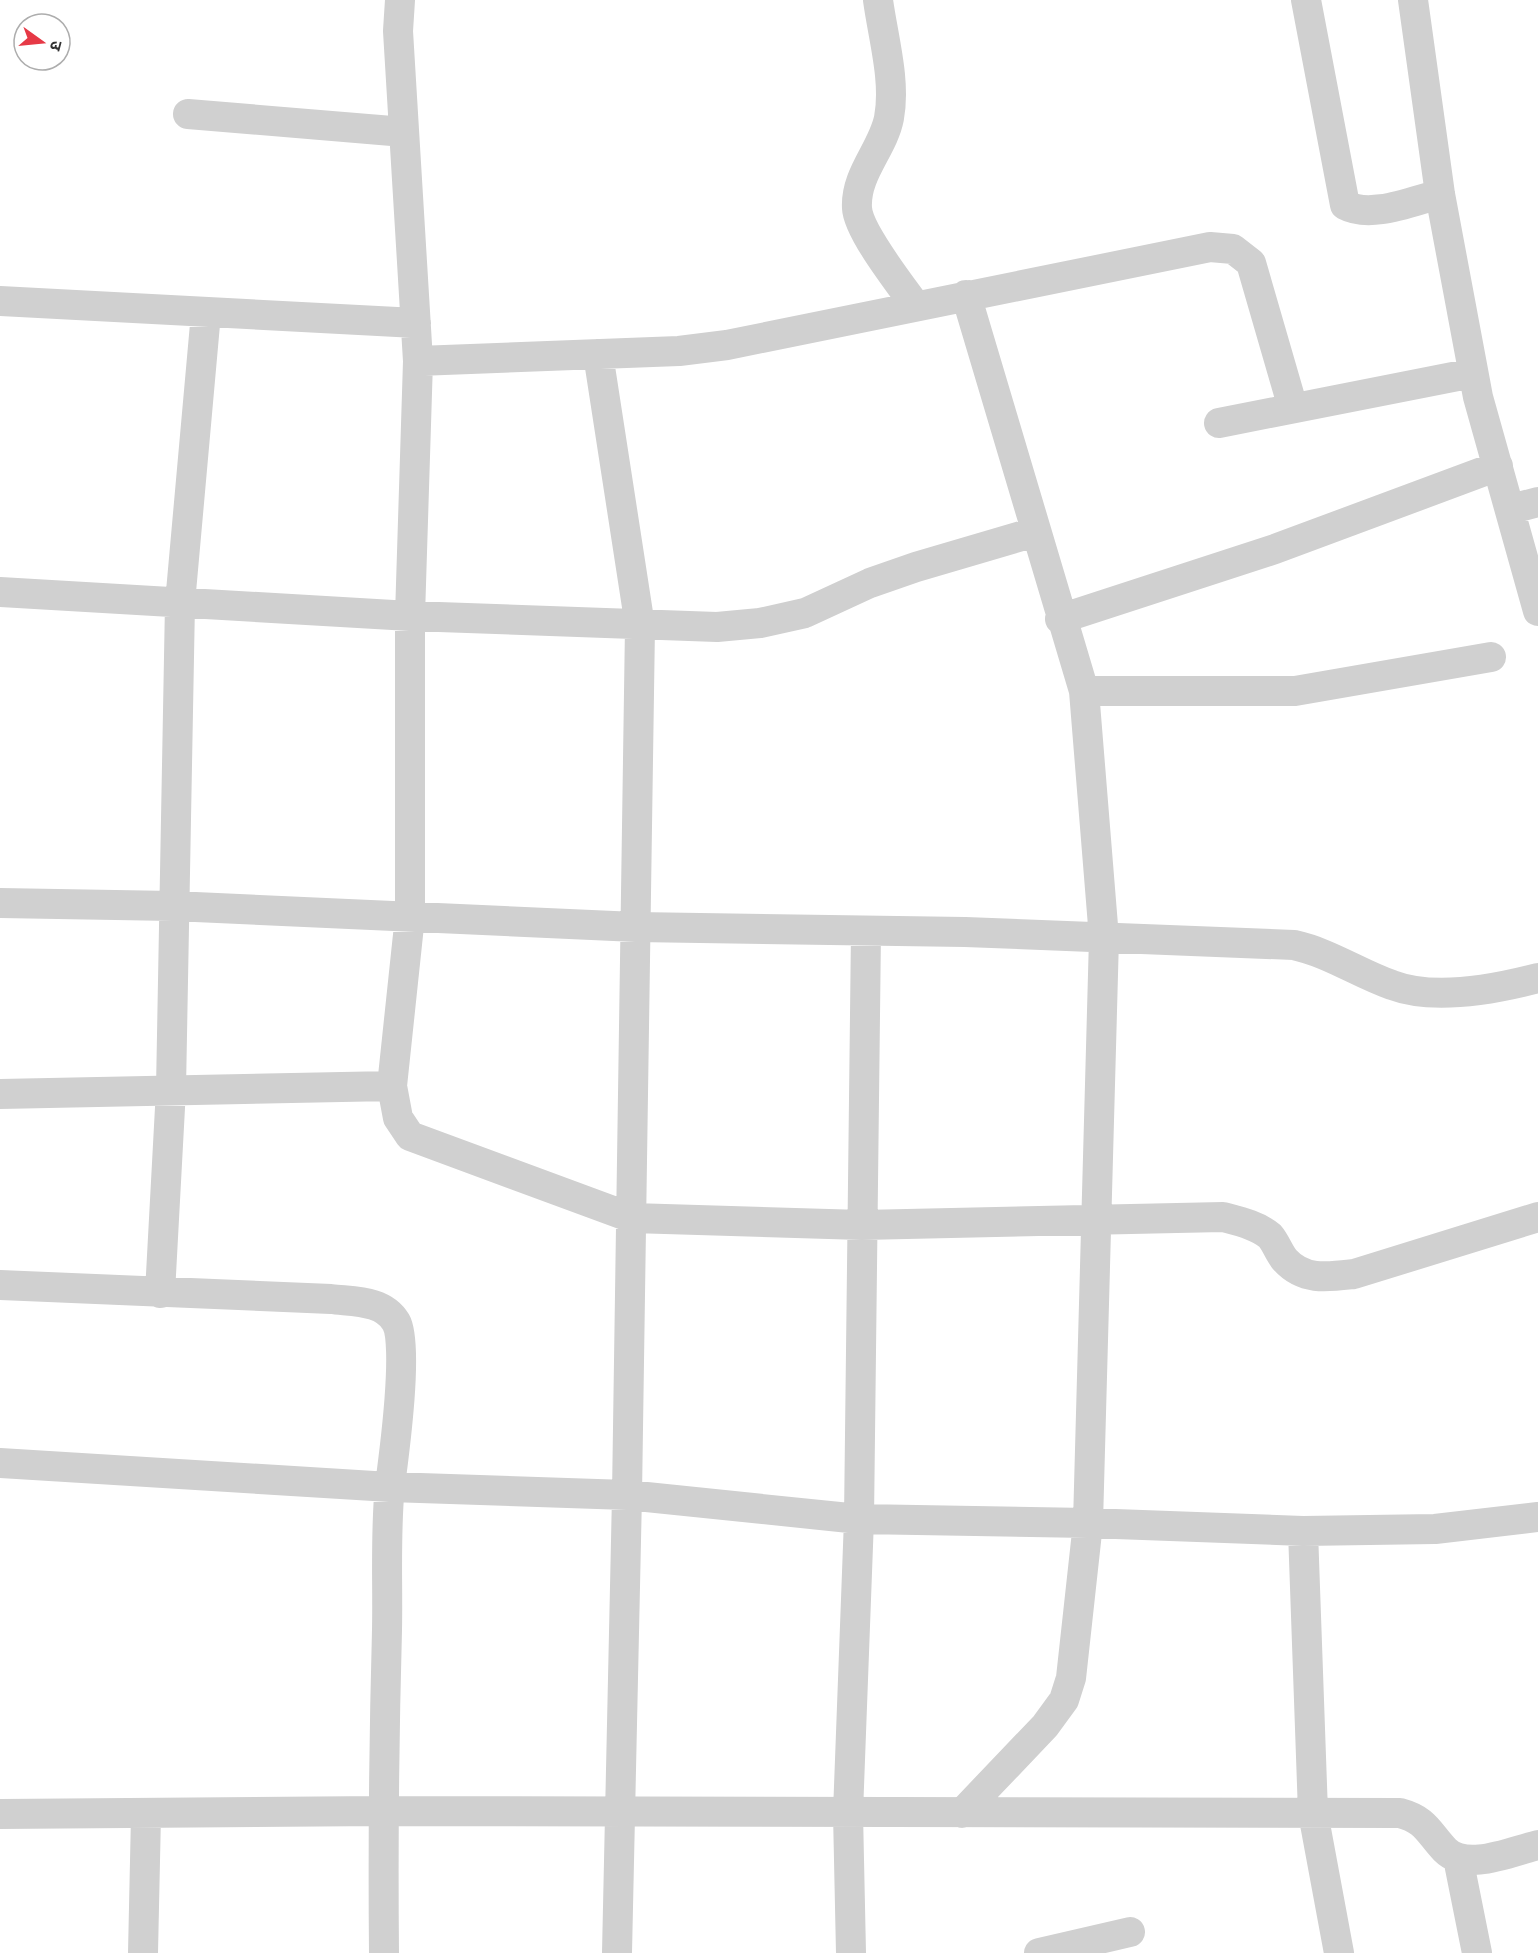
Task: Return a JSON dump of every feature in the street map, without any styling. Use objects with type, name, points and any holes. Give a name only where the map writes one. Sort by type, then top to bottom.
[{"type":"street","points":[[400,0],[398,31],[418,361],[410,616],[410,916],[392,1086],[398,1118],[410,1136],[632,1218],[862,1225],[1222,1217],[1246,1223],[1270,1236],[1285,1260],[1300,1274],[1325,1278],[1354,1274],[1538,1217]]},
{"type":"street","points":[[878,0],[891,89],[889,119],[860,182],[856,209],[864,230],[915,305]]},
{"type":"street","points":[[1306,0],[1346,205],[1357,211],[1375,209],[1440,194]]},
{"type":"street","points":[[1413,0],[1440,194],[1473,373],[1498,466],[1525,506],[1538,611]]},
{"type":"street","points":[[188,114],[404,132]]},
{"type":"street","points":[[418,361],[679,351],[728,345],[915,305],[1210,247],[1233,249],[1251,263],[1293,408]]},
{"type":"street","points":[[962,1813],[1045,1726],[1064,1700],[1071,1678],[1088,1523],[1104,938],[1084,691],[1060,619],[966,295]]},
{"type":"street","points":[[0,302],[416,323]]},
{"type":"street","points":[[160,1293],[171,1089],[180,603],[206,313]]},
{"type":"street","points":[[598,354],[640,626],[632,1218],[618,1812],[617,1953]]},
{"type":"street","points":[[1219,423],[1473,373]]},
{"type":"street","points":[[1060,619],[1275,549],[1498,466]]},
{"type":"street","points":[[0,592],[410,616],[717,627],[760,623],[794,615],[915,567],[1035,532]]},
{"type":"street","points":[[1084,691],[1295,691],[1491,657]]},
{"type":"street","points":[[0,903],[173,906],[636,927],[866,931],[1294,945],[1319,950],[1392,985],[1413,992],[1435,993],[1504,987],[1538,978]]},
{"type":"street","points":[[851,1953],[848,1813],[859,1519],[866,931]]},
{"type":"street","points":[[0,1095],[171,1089],[392,1086]]},
{"type":"street","points":[[0,1285],[331,1299],[377,1306],[388,1312],[397,1324],[401,1338],[390,1487],[382,1810],[384,1953]]},
{"type":"street","points":[[0,1463],[390,1487],[627,1495],[859,1519],[1088,1523],[1303,1531],[1435,1529],[1538,1517]]},
{"type":"street","points":[[1303,1531],[1313,1813],[1339,1953]]},
{"type":"street","points":[[0,1814],[146,1815],[382,1810],[1400,1813],[1416,1818],[1430,1830],[1446,1851],[1458,1858],[1474,1860],[1538,1845]]},
{"type":"street","points":[[143,1953],[146,1815]]},
{"type":"street","points":[[1458,1858],[1477,1953]]},
{"type":"street","points":[[1039,1953],[1130,1932]]}]
